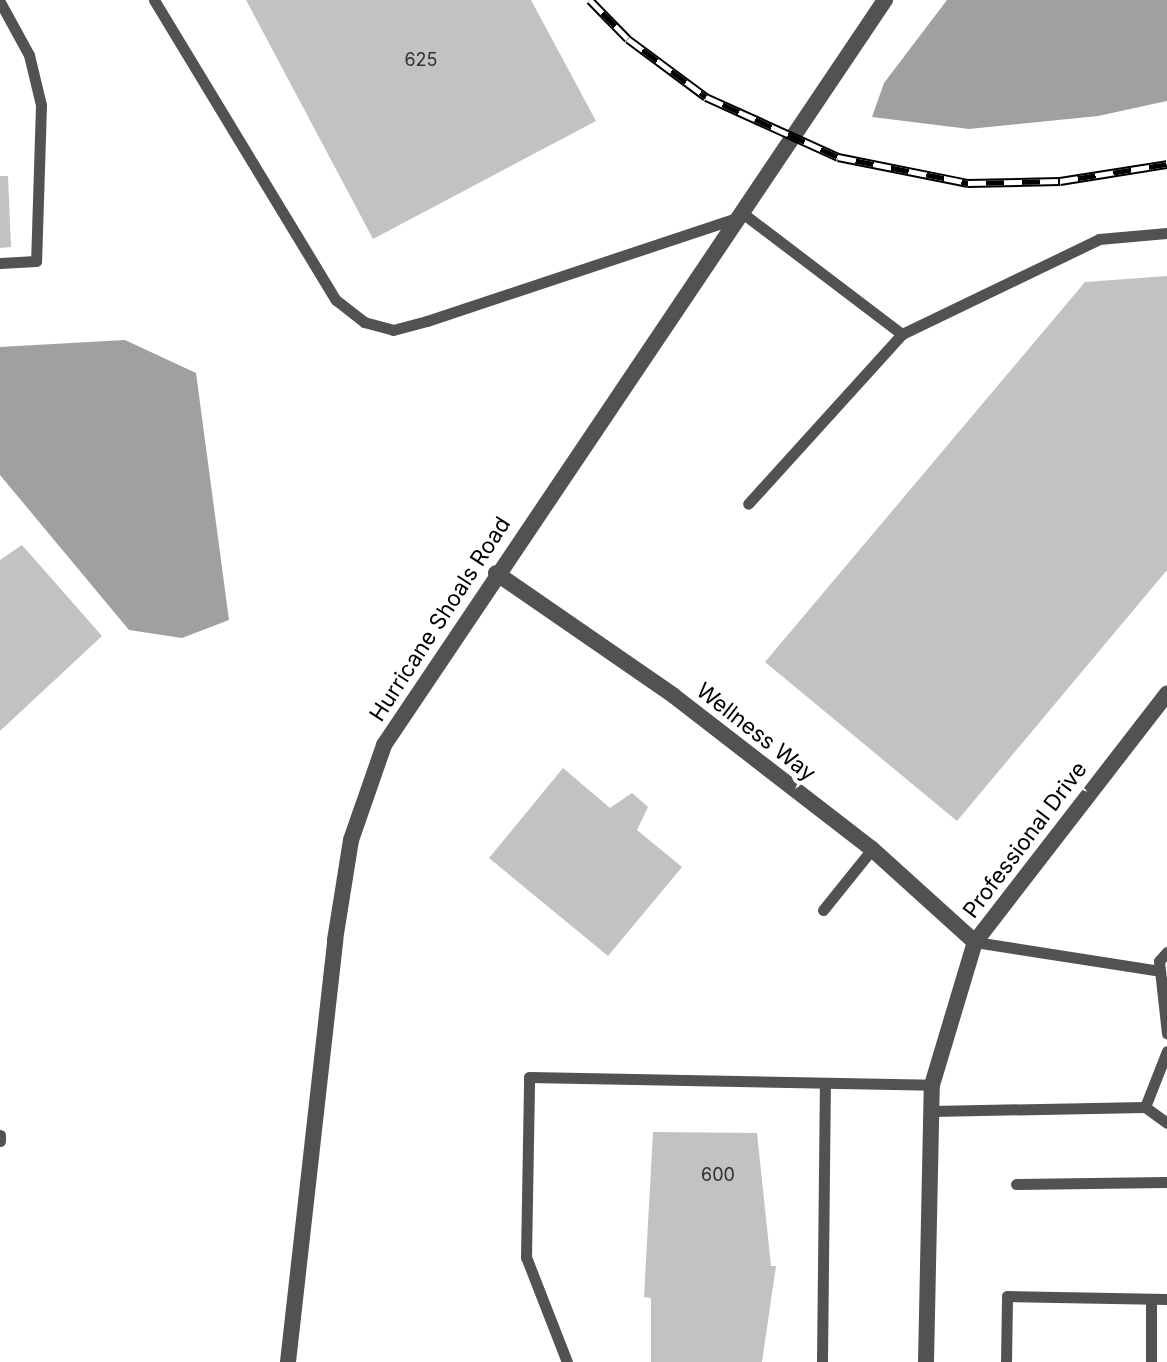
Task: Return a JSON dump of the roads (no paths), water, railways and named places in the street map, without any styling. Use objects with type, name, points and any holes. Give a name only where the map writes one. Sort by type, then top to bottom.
[{"type":"street","name":"Hurricane Shoals Road","points":[[288,1362],[351,840],[396,723],[496,573],[745,215],[885,0]]},
{"type":"street","name":"Wellness Way","points":[[496,573],[674,696],[872,849],[975,942]]},
{"type":"street","name":"Professional Drive","points":[[926,1362],[932,1085],[975,942],[1167,694]]},
{"type":"lane","points":[[154,0],[336,300],[364,322],[393,330],[427,321],[745,215],[902,334]]},
{"type":"lane","points":[[0,2],[29,55],[41,105],[36,261],[0,263]]},
{"type":"lane","points":[[748,504],[902,334],[1099,239],[1167,233]]},
{"type":"lane","points":[[823,910],[872,849]]},
{"type":"lane","points":[[975,942],[1160,971]]},
{"type":"lane","points":[[1167,952],[1160,971],[1167,1034]]},
{"type":"lane","points":[[1145,1107],[1167,1051]]},
{"type":"lane","points":[[567,1362],[526,1257],[529,1077],[932,1085]]},
{"type":"lane","points":[[822,1362],[825,1083]]},
{"type":"lane","points":[[932,1111],[1145,1107],[1167,1123]]},
{"type":"lane","points":[[1016,1184],[1167,1182]]},
{"type":"lane","points":[[1006,1362],[1007,1296],[1167,1299]]},
{"type":"lane","points":[[1151,1299],[1151,1362]]},
{"type":"railway","points":[[590,0],[628,39],[706,97],[838,157],[968,183],[1060,181],[1167,164]]}]
